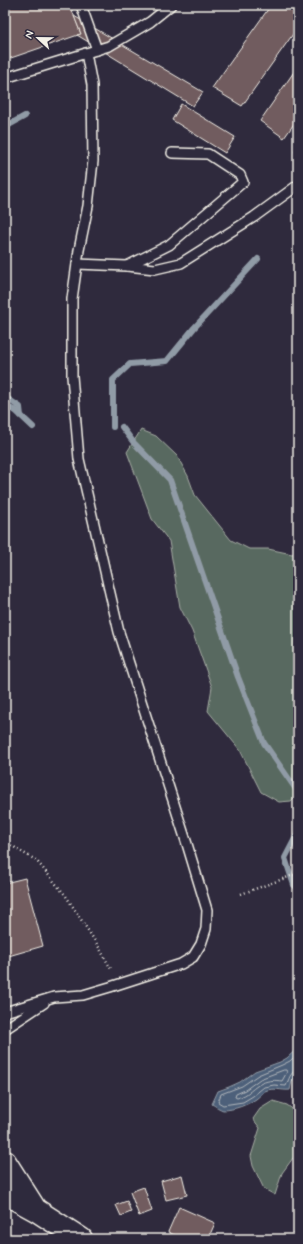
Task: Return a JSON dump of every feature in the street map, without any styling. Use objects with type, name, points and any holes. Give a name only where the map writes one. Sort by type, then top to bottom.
[{"type":"main road","points":[[5,1162],[36,1210]]},
{"type":"main road","points":[[5,1193],[36,1210],[81,1239]]},
{"type":"lane","points":[[81,5],[97,50]]},
{"type":"lane","points":[[5,78],[109,46],[150,22],[171,5]]},
{"type":"lane","points":[[5,1012],[54,997],[83,995],[180,964],[193,957],[201,944],[206,929],[206,910],[187,844],[119,632],[79,459],[72,368],[72,299],[88,206],[93,161],[92,85],[86,53]]},
{"type":"lane","points":[[127,266],[169,245],[243,182],[240,175],[208,154],[172,153]]},
{"type":"lane","points":[[77,264],[127,266],[155,269],[181,263],[254,217],[298,185]]},
{"type":"lane","points":[[5,1029],[54,997]]},
{"type":"path","points":[[5,840],[18,850],[36,860],[66,896],[100,949],[119,984]]},
{"type":"path","points":[[241,894],[298,874]]},
{"type":"green space","points":[[141,430],[156,436],[177,456],[188,476],[195,495],[231,540],[249,549],[268,549],[292,554],[298,552],[298,794],[291,801],[279,802],[261,792],[240,750],[208,711],[212,687],[192,631],[180,607],[169,541],[152,519],[127,452]]},
{"type":"green space","points":[[273,1101],[287,1105],[295,1111],[298,1111],[298,1157],[293,1158],[282,1173],[275,1195],[264,1189],[253,1166],[251,1156],[260,1128],[253,1119],[260,1109]]},
{"type":"water","points":[[298,1048],[298,1072],[292,1081],[290,1090],[268,1090],[249,1103],[232,1109],[223,1110],[212,1104],[218,1091],[240,1082],[255,1071],[280,1062]]},
{"type":"building","points":[[5,5],[70,5],[81,34],[5,60]]},
{"type":"building","points":[[271,5],[298,5],[298,27],[242,106],[212,88]]},
{"type":"building","points":[[74,16],[203,92],[193,106],[77,35],[81,34]]},
{"type":"building","points":[[298,66],[298,118],[284,138],[260,121]]},
{"type":"building","points":[[181,104],[235,137],[225,153],[172,120]]},
{"type":"building","points":[[25,878],[43,946],[5,957],[5,883]]},
{"type":"building","points":[[182,1175],[187,1195],[166,1200],[161,1181]]},
{"type":"building","points":[[144,1187],[152,1211],[139,1216],[130,1192]]},
{"type":"building","points":[[127,1201],[131,1212],[121,1216],[116,1205]]},
{"type":"building","points":[[179,1207],[215,1223],[208,1239],[183,1239],[168,1232]]},
{"type":"waterway","points":[[5,127],[25,116]]},
{"type":"waterway","points":[[113,427],[113,380],[130,364],[167,361],[194,328],[258,259]]},
{"type":"waterway","points":[[5,397],[20,407],[21,416]]},
{"type":"waterway","points":[[5,406],[16,411],[33,427]]},
{"type":"waterway","points":[[122,427],[134,443],[170,480],[238,677],[264,743],[298,792]]},
{"type":"waterway","points":[[298,833],[285,858],[294,885],[298,889]]}]
